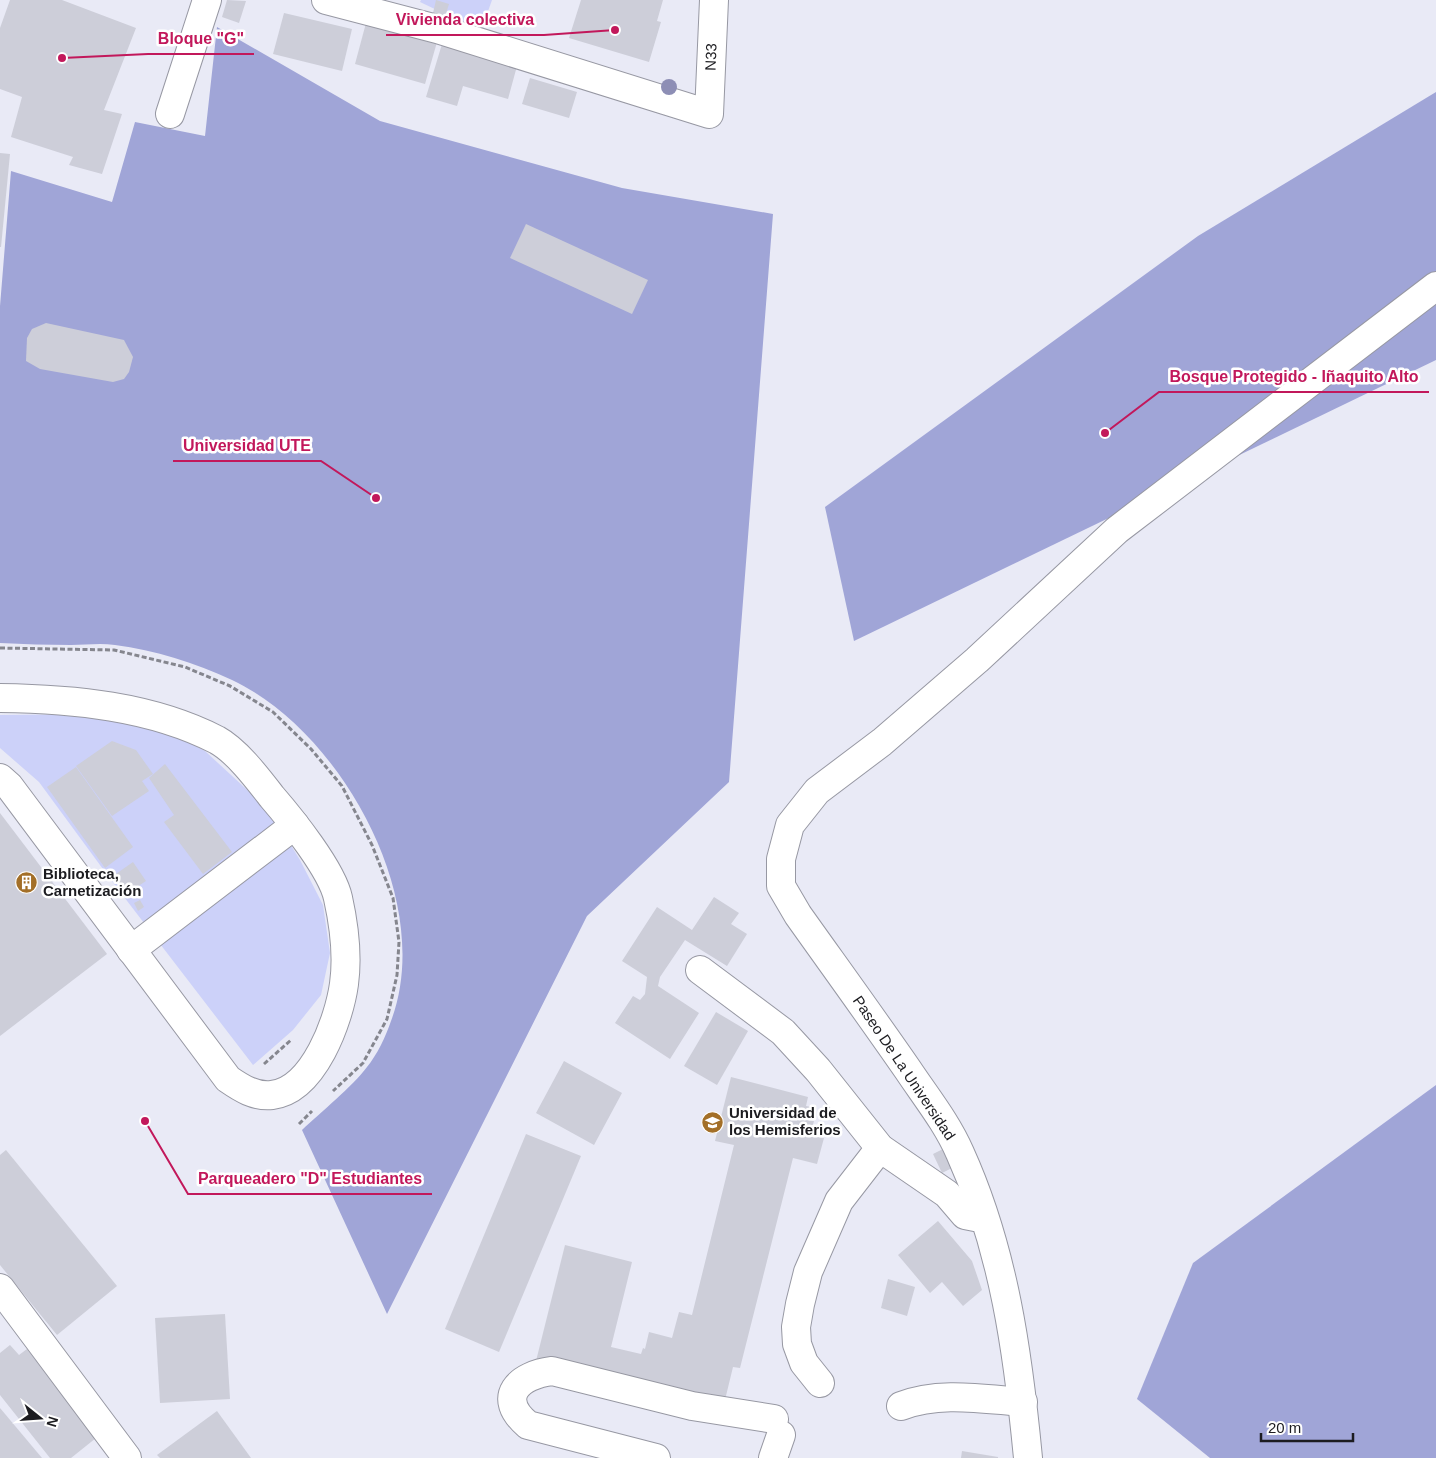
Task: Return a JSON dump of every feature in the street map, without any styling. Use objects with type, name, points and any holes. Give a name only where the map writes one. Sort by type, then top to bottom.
[{"type":"street","points":[[170,114],[208,0]]},
{"type":"street","name":"N33","points":[[326,0],[437,29],[709,114],[714,0]]},
{"type":"street","name":"Paseo De La Universidad","points":[[1028,1458],[1023,1402],[1004,1280],[983,1214],[960,1152],[940,1116],[798,916],[781,886],[781,859],[790,825],[817,792],[882,742],[977,660],[1117,530],[1436,286]]},
{"type":"street","points":[[0,698],[40,698],[95,704],[148,714],[184,726],[219,741],[250,769],[295,825],[317,857],[337,895],[345,940],[344,984],[333,1030],[302,1080],[286,1092],[271,1095],[258,1094],[244,1089],[228,1078],[9,786],[0,778]]},
{"type":"street","points":[[131,950],[295,825]]},
{"type":"street","points":[[700,970],[783,1032],[818,1070],[880,1148],[947,1194],[965,1215],[975,1217],[983,1214]]},
{"type":"street","points":[[820,1383],[804,1363],[797,1344],[796,1327],[808,1272],[840,1201],[880,1148]]},
{"type":"street","points":[[0,1288],[127,1458]]},
{"type":"street","points":[[656,1458],[528,1425],[513,1409],[511,1400],[514,1391],[521,1380],[536,1373],[552,1371],[692,1406],[776,1437]]},
{"type":"street","points":[[901,1406],[918,1399],[936,1397],[1023,1402]]},
{"type":"shaded area","points":[[421,0],[492,0],[481,31],[420,2]]},
{"type":"shaded area","points":[[217,27],[380,121],[622,188],[773,214],[729,782],[587,916],[387,1314],[302,1130],[353,1083],[374,1057],[391,1021],[402,974],[401,925],[389,875],[370,825],[343,779],[310,738],[272,705],[232,680],[175,658],[130,647],[104,644],[0,643],[0,306],[11,171],[112,202],[135,122],[205,136]]},
{"type":"shaded area","points":[[1436,92],[1436,360],[854,641],[825,507],[1198,236]]},
{"type":"shaded area","points":[[108,714],[167,731],[205,751],[270,811],[300,860],[323,905],[330,953],[321,995],[293,1030],[253,1065],[111,880],[39,782],[0,748],[0,715]]},
{"type":"shaded area","points":[[1436,1085],[1436,1458],[1210,1458],[1137,1399],[1193,1263]]},
{"type":"building","points":[[10,0],[62,0],[136,28],[104,110],[122,114],[102,174],[69,165],[73,157],[11,137],[22,97],[0,89],[0,28]]},
{"type":"building","points":[[227,0],[246,1],[239,23],[222,17]]},
{"type":"building","points":[[436,0],[449,4],[445,17],[433,13]]},
{"type":"building","points":[[581,0],[663,0],[657,21],[661,22],[649,62],[569,38]]},
{"type":"building","points":[[284,13],[352,29],[342,71],[273,54]]},
{"type":"building","points":[[366,23],[439,35],[425,84],[355,64]]},
{"type":"building","points":[[442,44],[517,66],[508,99],[463,86],[457,106],[426,97]]},
{"type":"building","points":[[530,78],[577,92],[569,118],[522,104]]},
{"type":"building","points":[[0,153],[10,154],[1,247],[0,247]]},
{"type":"building","points":[[526,224],[648,280],[632,314],[510,258]]},
{"type":"building","points":[[46,323],[124,340],[133,357],[129,372],[124,379],[113,382],[40,369],[26,361],[27,338],[32,329]]},
{"type":"building","points":[[112,741],[136,750],[153,774],[142,781],[149,791],[112,816],[76,766]]},
{"type":"building","points":[[165,764],[232,852],[203,874],[164,822],[174,815],[149,778]]},
{"type":"building","points":[[76,767],[133,847],[105,868],[47,787]]},
{"type":"building","name":"Biblioteca, Carnetización","points":[[0,813],[107,954],[0,1036]]},
{"type":"building","points":[[133,862],[146,881],[126,894],[113,876]]},
{"type":"building","points":[[714,897],[739,913],[731,924],[747,934],[727,966],[685,940],[660,977],[658,986],[699,1013],[670,1059],[615,1023],[633,996],[640,1000],[645,994],[647,977],[622,961],[657,907],[692,930]]},
{"type":"building","points":[[140,900],[144,907],[138,911],[134,903]]},
{"type":"building","points":[[716,1012],[748,1031],[717,1085],[684,1066]]},
{"type":"building","points":[[564,1061],[622,1093],[594,1145],[536,1113]]},
{"type":"building","points":[[731,1077],[808,1097],[806,1106],[811,1107],[808,1120],[814,1121],[810,1135],[824,1138],[817,1164],[793,1158],[740,1368],[733,1367],[724,1404],[536,1361],[565,1245],[632,1262],[611,1347],[641,1354],[643,1348],[645,1349],[649,1332],[672,1338],[679,1312],[692,1315],[734,1145],[715,1141]]},
{"type":"building","points":[[526,1134],[581,1156],[499,1352],[445,1329]]},
{"type":"building","points":[[947,1147],[956,1166],[942,1173],[933,1154]]},
{"type":"building","points":[[6,1150],[117,1286],[57,1335],[0,1265],[0,1155]]},
{"type":"building","points":[[938,1221],[972,1261],[982,1290],[963,1306],[942,1282],[930,1293],[898,1255]]},
{"type":"building","points":[[888,1279],[915,1287],[907,1316],[881,1308]]},
{"type":"building","points":[[225,1314],[230,1399],[160,1403],[155,1318]]},
{"type":"building","points":[[10,1345],[19,1355],[27,1349],[96,1438],[71,1458],[50,1458],[0,1395],[0,1353]]},
{"type":"building","points":[[0,1408],[42,1458],[0,1458]]},
{"type":"building","points":[[217,1411],[251,1458],[160,1458],[157,1455]]},
{"type":"building","points":[[962,1451],[998,1457],[998,1458],[961,1458]]},
{"type":"place","name":"Vivienda colectiva","points":[[615,30]]},
{"type":"place","name":"Bloque \"G\"","points":[[62,58]]},
{"type":"place","name":"Bosque Protegido - Iñaquito Alto","points":[[1105,433]]},
{"type":"place","name":"Universidad UTE","points":[[376,498]]},
{"type":"place","name":"Biblioteca, Carnetización","points":[[27,883]]},
{"type":"place","name":"Parqueadero \"D\" Estudiantes","points":[[145,1121]]},
{"type":"place","name":"Universidad de los Hemisferios","points":[[713,1122]]}]
